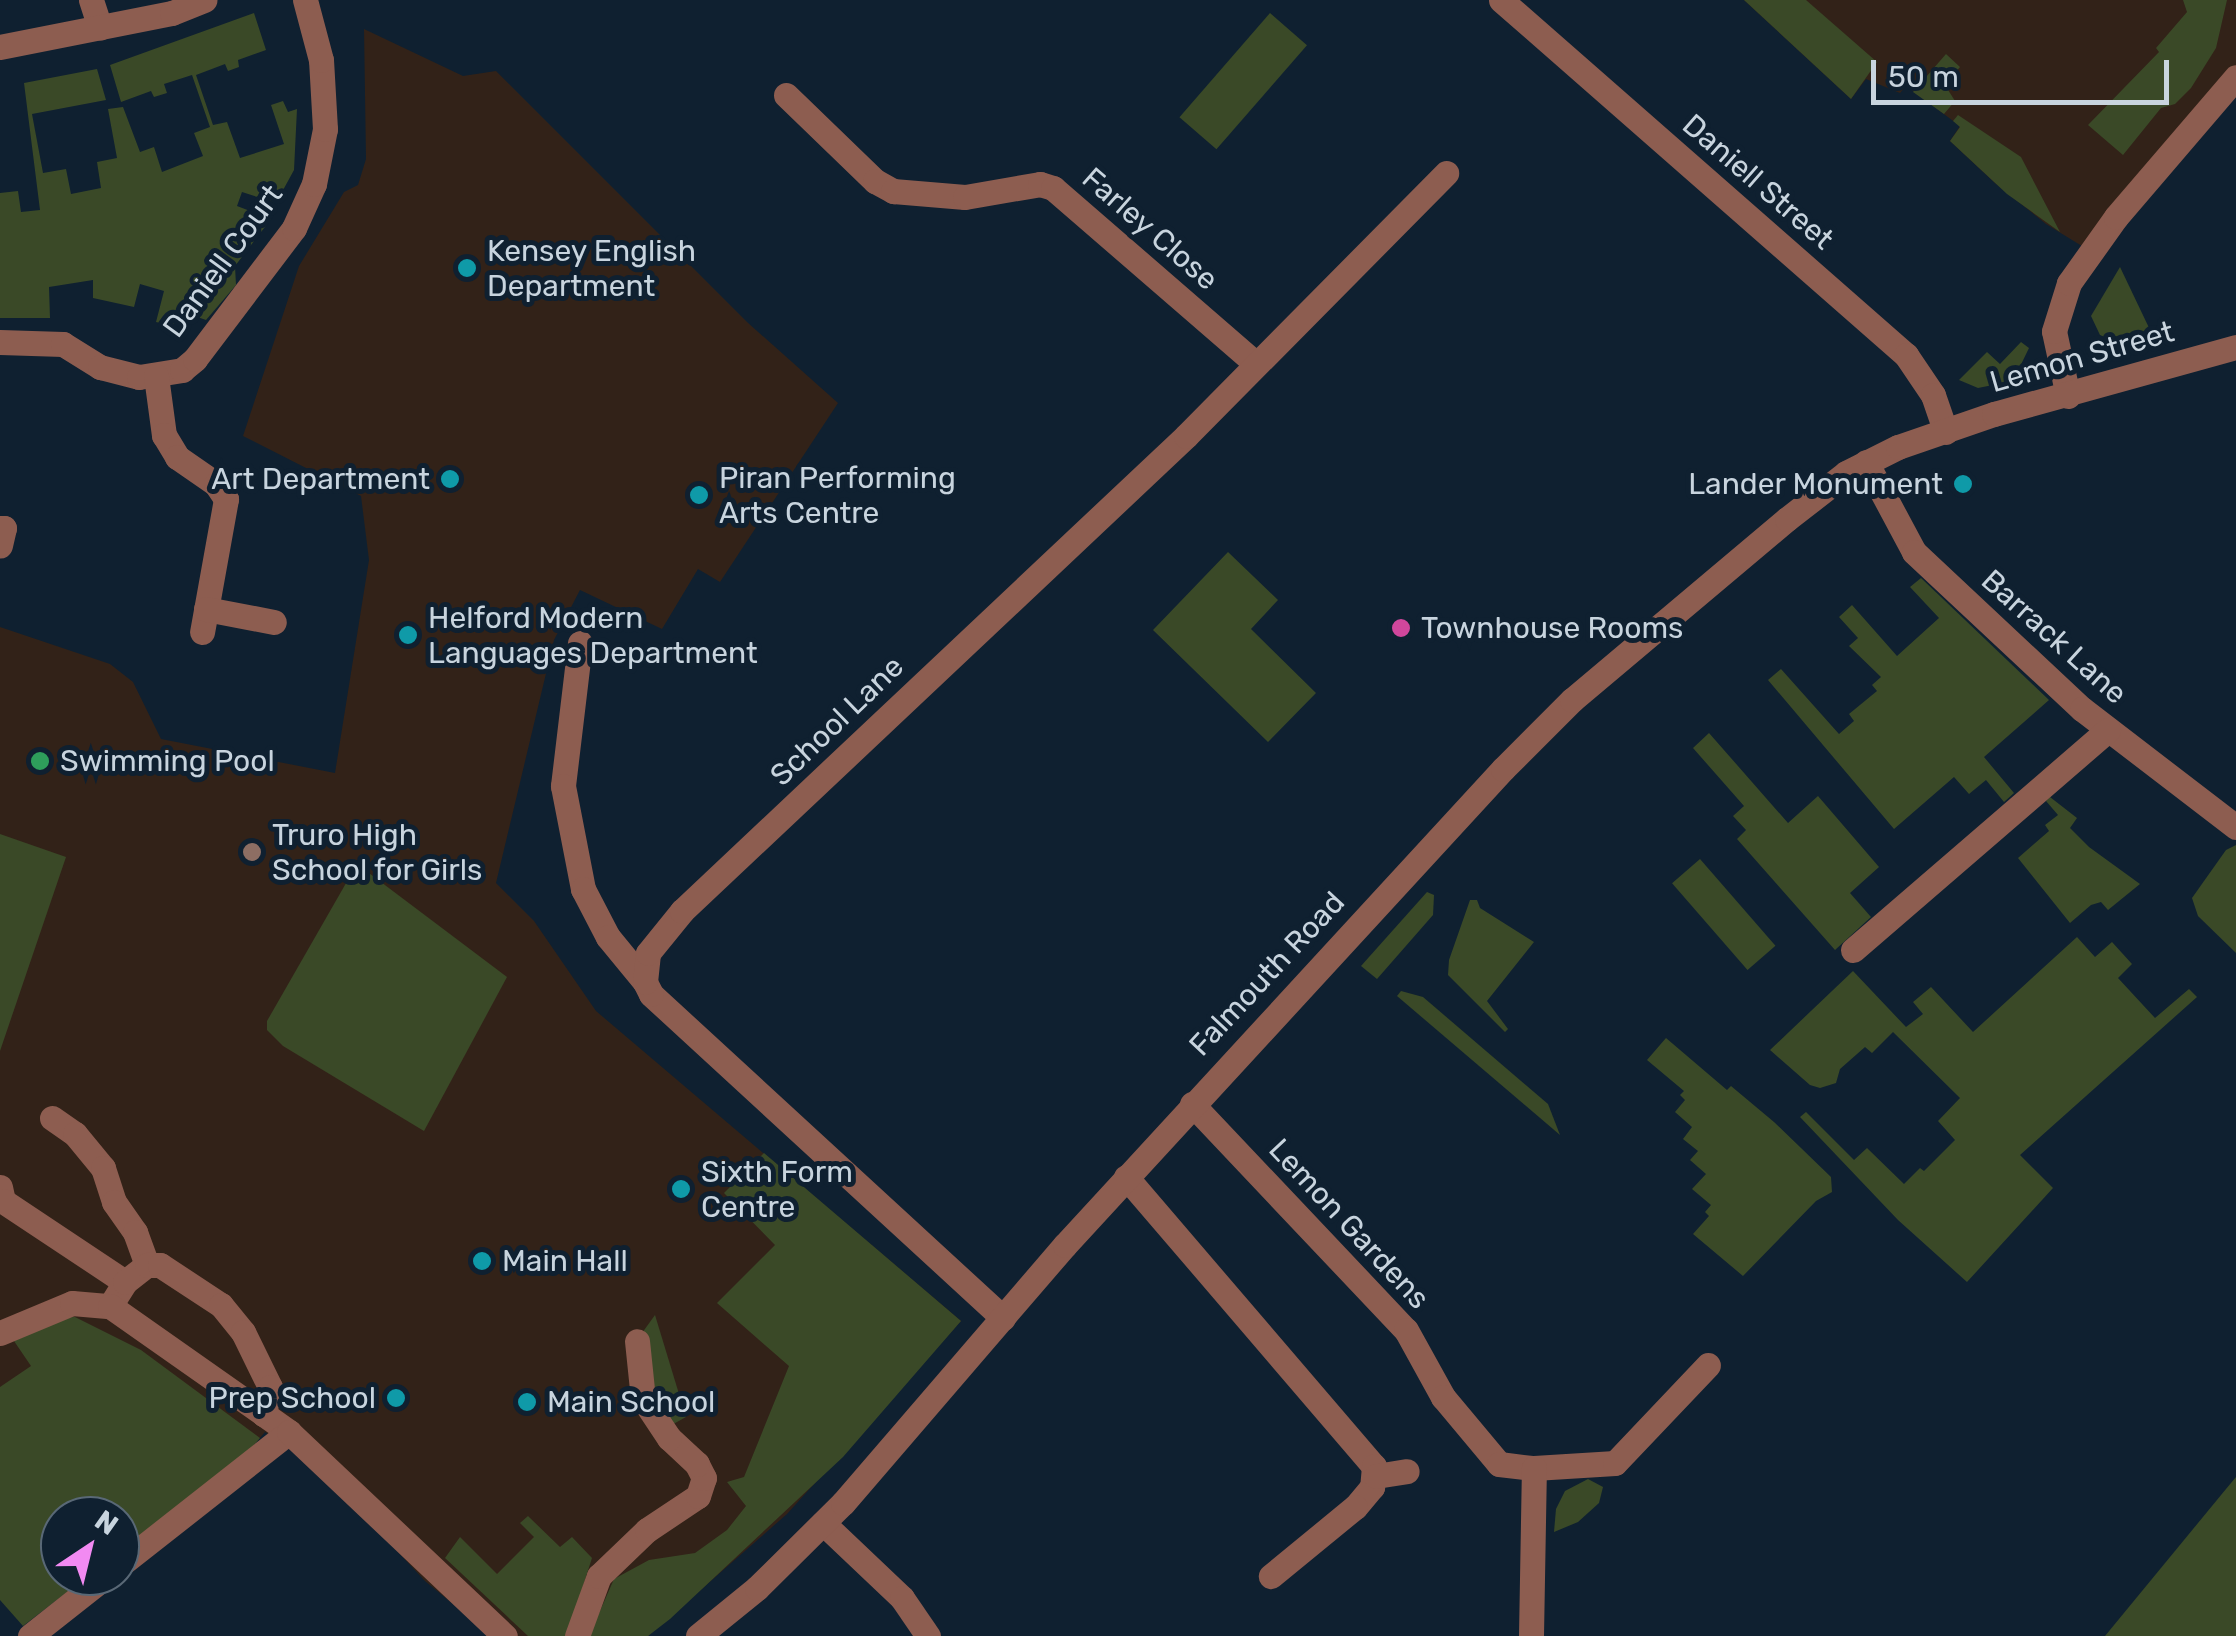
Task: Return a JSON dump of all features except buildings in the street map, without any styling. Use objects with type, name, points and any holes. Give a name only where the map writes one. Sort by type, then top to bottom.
[{"type":"street","points":[[91,0],[100,28]]},
{"type":"street","points":[[0,47],[172,13],[204,0]]},
{"type":"street","name":"Daniell Court","points":[[0,342],[63,344],[119,375],[156,376],[182,370],[195,360],[306,208],[325,129],[321,60],[304,0]]},
{"type":"street","name":"Daniell Street","points":[[1501,0],[1906,356],[1923,377],[1946,432]]},
{"type":"street","points":[[2068,396],[2054,331],[2069,283],[2116,217],[2236,77]]},
{"type":"street","name":"Farley Close","points":[[786,95],[875,181],[893,192],[965,198],[1040,184],[1053,188],[1256,364]]},
{"type":"street","name":"School Lane","points":[[645,982],[648,953],[682,910],[1186,436],[1446,173]]},
{"type":"street","name":"Lemon Street","points":[[1946,432],[1994,414],[2236,347]]},
{"type":"street","points":[[156,376],[164,435],[176,457],[216,484],[226,499],[204,621],[274,622]]},
{"type":"street","name":"Falmouth Road","points":[[698,1636],[757,1588],[823,1523],[1192,1104],[1434,841],[1572,700],[1826,487],[1866,462],[1946,432]]},
{"type":"street","name":"Barrack Lane","points":[[1866,462],[1914,552],[2108,730],[2236,827]]},
{"type":"street","points":[[0,528],[4,528],[0,546]]},
{"type":"street","points":[[580,644],[563,786],[583,890],[608,937],[652,994],[1002,1318]]},
{"type":"street","points":[[1853,950],[2108,730]]},
{"type":"street","name":"Lemon Gardens","points":[[1192,1104],[1406,1330],[1442,1398],[1499,1464],[1534,1468],[1615,1463],[1708,1364]]},
{"type":"street","points":[[52,1118],[76,1134],[104,1168],[114,1202],[135,1232],[147,1265]]},
{"type":"street","points":[[1126,1177],[1356,1440],[1376,1476]]},
{"type":"street","points":[[0,1187],[3,1202],[125,1282]]},
{"type":"street","points":[[110,1306],[125,1282],[147,1265],[160,1265],[232,1316],[270,1387],[264,1414]]},
{"type":"street","points":[[0,1333],[72,1303],[110,1306],[289,1432],[505,1636]]},
{"type":"street","points":[[577,1636],[599,1576],[647,1530],[698,1496],[704,1478],[697,1464],[669,1438],[644,1399],[637,1342]]},
{"type":"street","points":[[140,1549],[289,1432]]},
{"type":"street","points":[[1531,1636],[1534,1468]]},
{"type":"street","points":[[1271,1576],[1355,1507],[1376,1476],[1407,1470]]},
{"type":"street","points":[[823,1523],[902,1598],[928,1636]]},
{"type":"street","points":[[30,1636],[81,1596]]},
{"type":"shaded area","points":[[1744,0],[2236,0],[2236,77],[2090,251],[2046,224],[1995,183],[1950,141],[1960,126],[1906,86],[1900,93],[1866,79],[1851,99]]},
{"type":"shaded area","name":"Truro High School for Girls","points":[[364,29],[463,76],[496,71],[747,322],[838,403],[720,582],[698,569],[662,629],[580,590],[554,640],[496,883],[534,921],[596,1011],[961,1321],[787,1514],[648,1636],[492,1636],[425,1581],[326,1474],[265,1432],[247,1453],[140,1506],[140,1496],[40,1496],[40,1584],[0,1600],[0,627],[110,664],[133,682],[161,739],[335,773],[369,560],[361,496],[243,436],[299,266],[344,192],[358,185],[366,159]]},
{"type":"green space","points":[[1744,0],[1806,0],[1877,62],[1851,99]]},
{"type":"green space","points":[[2183,0],[2227,0],[2216,48],[2191,88],[2175,104],[2161,108],[2123,155],[2088,125],[2159,52],[2156,48],[2187,12]]},
{"type":"green space","points":[[254,13],[266,50],[238,60],[239,67],[228,71],[225,64],[196,75],[213,125],[227,122],[240,158],[284,144],[271,105],[283,101],[288,112],[297,109],[294,170],[276,203],[242,192],[237,206],[271,219],[235,266],[236,285],[206,320],[177,310],[173,326],[156,322],[164,291],[140,284],[134,307],[93,298],[93,280],[49,287],[50,318],[0,318],[0,193],[18,191],[21,212],[40,210],[24,83],[97,69],[106,100],[32,114],[43,173],[66,169],[71,194],[101,188],[97,162],[117,158],[108,109],[123,107],[140,152],[154,147],[162,172],[203,156],[194,133],[210,127],[192,75],[164,84],[167,93],[154,97],[151,91],[121,102],[110,65]]},
{"type":"green space","points":[[1270,13],[1307,45],[1216,149],[1179,117]]},
{"type":"green space","points":[[1946,54],[1960,67],[1945,85],[1955,101],[1944,114],[1913,92]]},
{"type":"green space","points":[[1958,115],[2021,157],[2060,232],[2007,194],[1950,141],[1960,127],[1953,121]]},
{"type":"green space","points":[[2120,267],[2151,332],[2114,341],[2100,335],[2091,316]]},
{"type":"green space","points":[[2021,342],[2029,348],[2013,381],[1978,388],[1959,380],[1987,352],[2000,364]]},
{"type":"green space","points":[[1228,552],[1278,600],[1251,629],[1316,693],[1268,742],[1153,630]]},
{"type":"green space","points":[[1921,578],[2049,700],[1984,757],[2014,793],[2004,802],[1986,780],[1969,794],[1954,777],[1894,829],[1768,680],[1781,669],[1839,734],[1854,721],[1849,714],[1877,691],[1872,685],[1881,677],[1849,646],[1858,638],[1839,617],[1852,605],[1897,656],[1939,618],[1910,587]]},
{"type":"green space","points":[[1709,733],[1788,823],[1818,796],[1879,867],[1850,893],[1871,917],[1835,950],[1737,839],[1746,830],[1733,816],[1744,806],[1693,748]]},
{"type":"green space","points":[[2050,797],[2077,818],[2070,828],[2089,847],[2140,884],[2108,910],[2101,902],[2091,905],[2070,923],[2018,858],[2049,831],[2045,825],[2058,815],[2046,801]]},
{"type":"green space","points":[[0,834],[66,857],[0,1051]]},
{"type":"green space","points":[[2236,845],[2236,953],[2198,916],[2192,898],[2226,850]]},
{"type":"green space","points":[[1700,859],[1775,946],[1748,970],[1672,883]]},
{"type":"green space","points":[[357,864],[507,977],[424,1131],[283,1046],[267,1030],[267,1021]]},
{"type":"green space","points":[[1427,892],[1434,895],[1433,915],[1377,979],[1361,966]]},
{"type":"green space","points":[[1470,900],[1477,900],[1480,908],[1534,942],[1487,1001],[1508,1029],[1505,1032],[1448,975],[1449,960]]},
{"type":"green space","points":[[2077,937],[2095,957],[2112,942],[2132,964],[2118,978],[2155,1018],[2189,989],[2197,997],[2020,1155],[2053,1188],[1967,1282],[1898,1220],[1800,1117],[1806,1112],[1854,1160],[1867,1148],[1904,1184],[1920,1168],[1924,1171],[1955,1140],[1938,1121],[1960,1098],[1893,1032],[1872,1053],[1865,1047],[1840,1069],[1836,1083],[1820,1088],[1810,1085],[1770,1050],[1853,971],[1906,1027],[1923,1014],[1913,1002],[1931,987],[1973,1032]]},
{"type":"green space","points":[[1401,991],[1423,997],[1548,1104],[1560,1135],[1397,996]]},
{"type":"green space","points":[[1666,1038],[1727,1090],[1731,1086],[1774,1122],[1831,1177],[1832,1192],[1816,1201],[1743,1276],[1693,1234],[1709,1216],[1705,1212],[1711,1205],[1692,1189],[1706,1174],[1690,1160],[1698,1151],[1683,1139],[1692,1127],[1675,1112],[1685,1100],[1680,1095],[1684,1091],[1647,1060]]},
{"type":"green space","points":[[764,1153],[961,1321],[843,1457],[670,1619],[648,1636],[589,1636],[614,1579],[649,1560],[695,1553],[727,1530],[746,1506],[727,1482],[744,1477],[789,1366],[717,1303],[775,1245],[724,1193]]},
{"type":"green space","points":[[655,1315],[686,1417],[668,1427],[654,1400],[642,1333]]},
{"type":"green space","points":[[75,1317],[141,1350],[260,1438],[247,1453],[140,1536],[140,1496],[40,1496],[40,1596],[62,1596],[23,1626],[0,1600],[0,1387],[31,1366],[14,1341],[48,1318]]},
{"type":"green space","points":[[2236,1477],[2236,1636],[2105,1636],[2226,1489]]},
{"type":"green space","points":[[1588,1479],[1603,1487],[1599,1503],[1578,1522],[1554,1532],[1556,1509],[1565,1491]]},
{"type":"green space","points":[[528,1516],[560,1547],[572,1537],[592,1558],[567,1636],[528,1636],[445,1558],[460,1537],[497,1574],[534,1537],[520,1523]]},
{"type":"place","name":"Kensey English Department","points":[[467,268]]},
{"type":"place","name":"Art Department","points":[[450,479]]},
{"type":"place","name":"Lander Monument","points":[[1963,484]]},
{"type":"place","name":"Piran Performing Arts Centre","points":[[699,495]]},
{"type":"place","name":"Townhouse Rooms","points":[[1401,628]]},
{"type":"place","name":"Helford Modern Languages Department","points":[[408,635]]},
{"type":"place","name":"Swimming Pool","points":[[40,761]]},
{"type":"place","name":"Truro High School for Girls","points":[[252,852]]},
{"type":"place","name":"Sixth Form Centre","points":[[681,1189]]},
{"type":"place","name":"Main Hall","points":[[482,1261]]},
{"type":"place","name":"Prep School","points":[[396,1398]]},
{"type":"place","name":"Main School","points":[[527,1402]]}]
